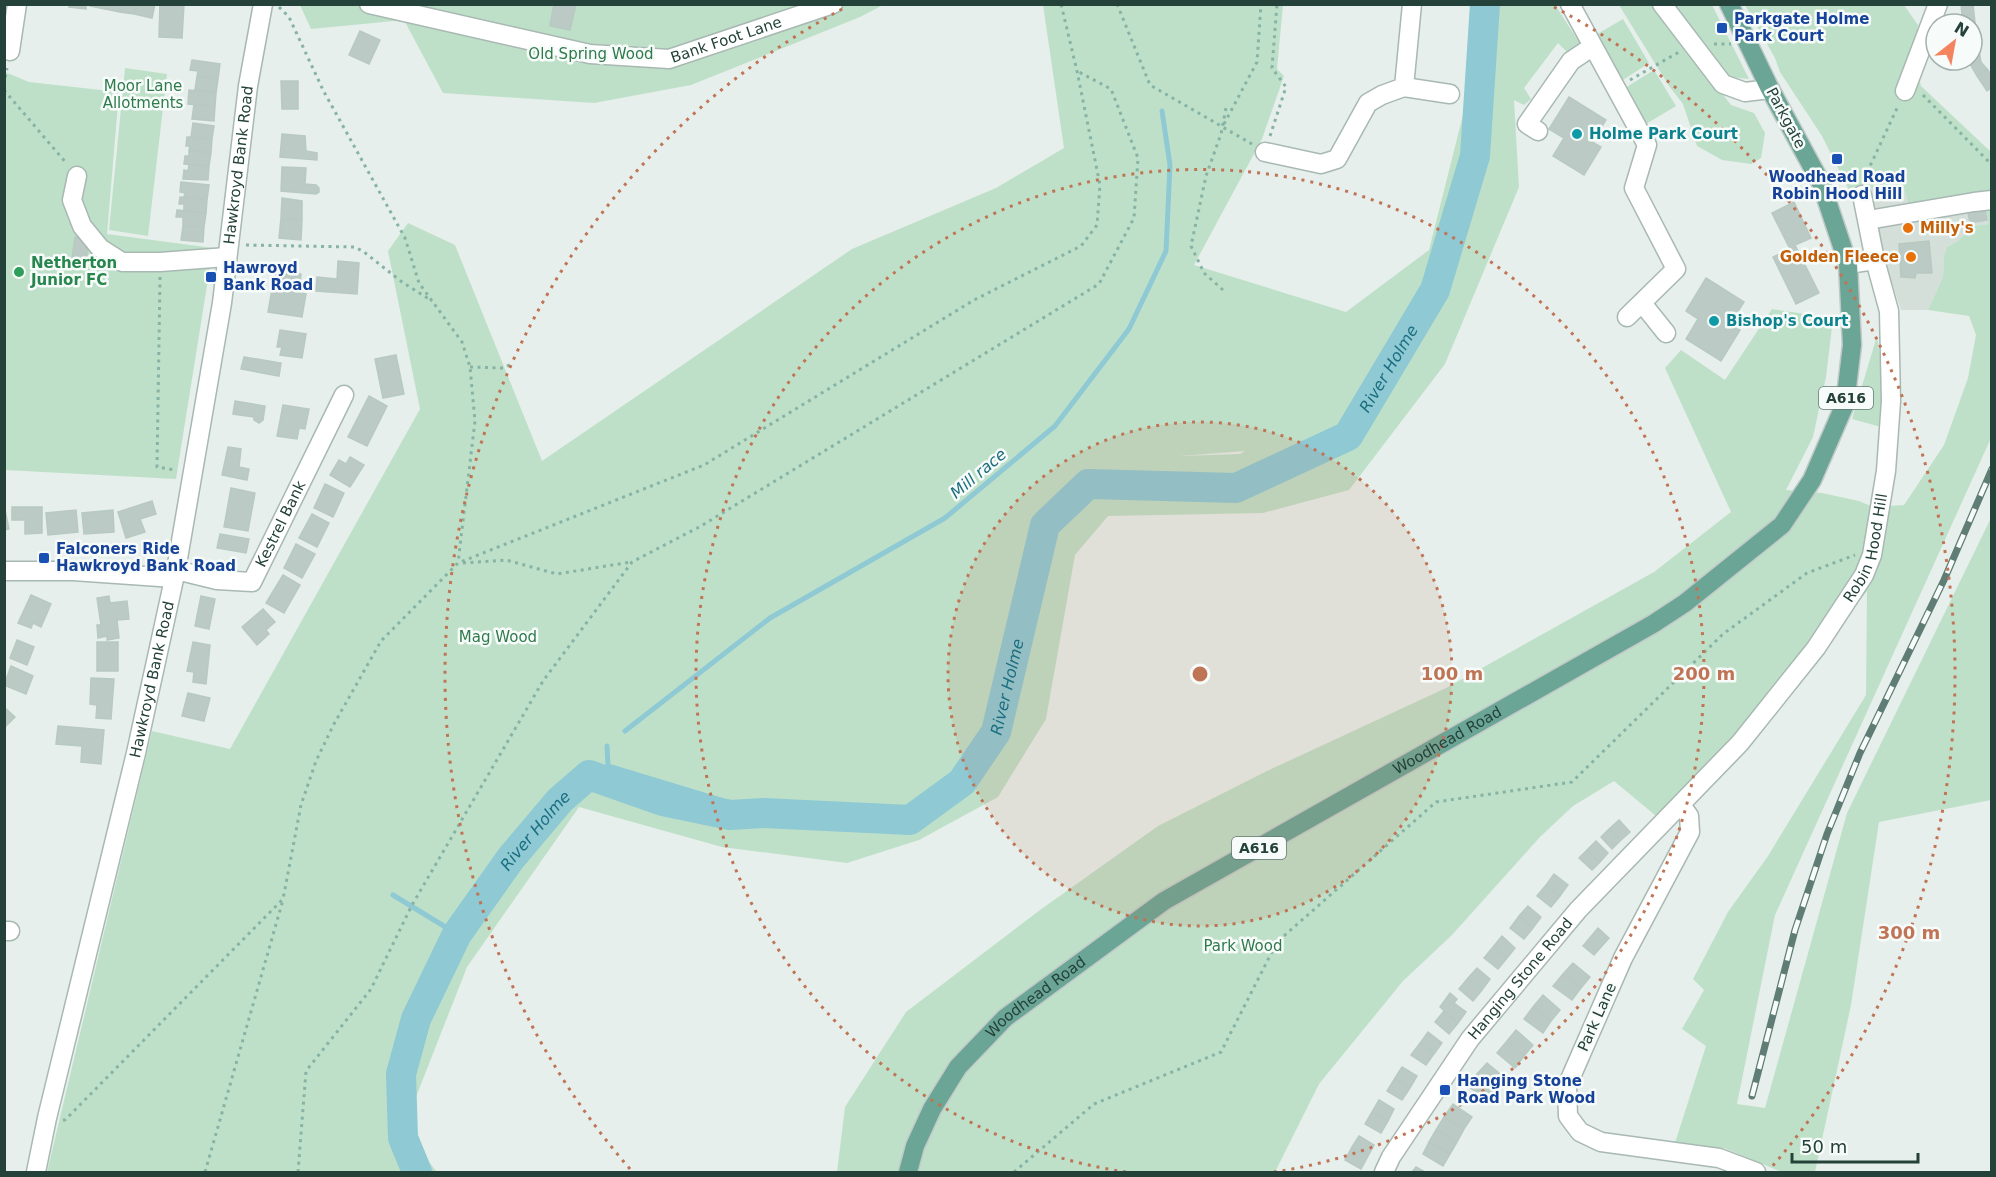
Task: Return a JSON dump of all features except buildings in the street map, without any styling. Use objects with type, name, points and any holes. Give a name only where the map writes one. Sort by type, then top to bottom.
[{"type":"main road","name":"Parkgate","points":[[1730,4],[1770,89],[1821,183],[1839,233]]},
{"type":"main road","name":"Woodhead Road","points":[[908,1173],[915,1146],[932,1109],[958,1067],[1005,1018],[1164,901],[1653,624],[1685,603],[1782,525],[1812,480],[1845,404],[1852,345],[1848,264],[1839,233]]},
{"type":"street","points":[[10,51],[17,4]]},
{"type":"street","name":"Hawkroyd Bank Road","points":[[36,1173],[47,1118],[136,753],[175,574],[222,303],[248,86],[263,4]]},
{"type":"street","name":"Bank Foot Lane","points":[[369,4],[590,54],[669,59],[833,4]]},
{"type":"street","points":[[1404,87],[1412,4]]},
{"type":"street","points":[[1570,4],[1647,145],[1634,188],[1676,269],[1627,317]]},
{"type":"street","points":[[1662,4],[1723,84],[1745,92],[1770,89]]},
{"type":"street","points":[[1908,83],[1938,4]]},
{"type":"street","points":[[1527,124],[1571,61],[1592,47]]},
{"type":"street","points":[[1265,152],[1321,164],[1337,159],[1368,103],[1404,87],[1450,94]]},
{"type":"street","points":[[77,176],[72,200],[82,226],[100,248],[122,262],[160,262],[228,251]]},
{"type":"street","name":"Robin Hood Hill","points":[[1681,805],[1740,743],[1816,648],[1864,575],[1872,555],[1886,471],[1891,401],[1890,311],[1875,260],[1862,195]]},
{"type":"street","points":[[1868,220],[1992,200]]},
{"type":"street","points":[[1848,264],[1875,260]]},
{"type":"street","points":[[1642,303],[1666,333]]},
{"type":"street","name":"Kestrel Bank","points":[[175,574],[252,582],[344,395]]},
{"type":"street","points":[[4,571],[175,574]]},
{"type":"street","name":"Hanging Stone Road","points":[[1384,1173],[1391,1157],[1470,1039],[1578,910],[1681,805]]},
{"type":"street","name":"Park Lane","points":[[1681,805],[1689,816],[1690,832],[1623,958],[1566,1086],[1568,1116],[1580,1132],[1601,1142],[1719,1158],[1756,1173]]},
{"type":"path","points":[[276,4],[290,17],[323,90],[405,238],[419,283],[462,342],[470,367],[475,421],[458,563]]},
{"type":"path","points":[[205,1173],[283,899],[301,805],[316,761],[381,641],[458,563],[704,465],[974,300],[1081,246],[1097,225],[1100,186],[1062,4]]},
{"type":"path","points":[[1117,4],[1150,86],[1265,152],[1286,87],[1272,68],[1277,4]]},
{"type":"path","points":[[1222,128],[1257,62],[1261,4]]},
{"type":"path","points":[[1615,88],[1693,45],[1748,44]]},
{"type":"path","points":[[458,563],[506,560],[557,574],[632,562],[701,526],[1099,284],[1134,218],[1138,158],[1111,88],[1077,71]]},
{"type":"path","points":[[1862,195],[1864,181],[1908,83],[1957,128],[1992,165]]},
{"type":"path","points":[[4,90],[77,176]]},
{"type":"path","points":[[1222,290],[1204,273],[1191,246],[1206,176],[1222,128],[1226,108]]},
{"type":"path","points":[[228,251],[356,247],[402,282],[434,302]]},
{"type":"path","points":[[160,262],[157,467],[193,473]]},
{"type":"path","points":[[470,367],[504,368],[511,364]]},
{"type":"path","points":[[1014,1173],[1094,1104],[1221,1052],[1277,942],[1436,802],[1572,782],[1723,634],[1807,573],[1853,555],[1872,555]]},
{"type":"path","points":[[298,1173],[306,1071],[371,989],[412,905],[543,681],[632,562]]},
{"type":"path","points":[[47,1118],[65,1120],[283,899]]},
{"type":"shaded area","points":[[1882,187],[1984,193],[1990,224],[1972,226],[1959,240],[1947,247],[1944,255],[1943,277],[1928,310],[1901,310],[1877,238],[1849,190]]},
{"type":"green space","name":"Old Spring Wood","points":[[300,5],[883,5],[860,17],[691,85],[594,103],[443,93],[404,20],[311,29]]},
{"type":"green space","name":"Mag Wood","points":[[1043,5],[1283,5],[1277,69],[1284,76],[1262,139],[1194,265],[1346,312],[1429,250],[1464,111],[1471,5],[1555,5],[1581,45],[1570,55],[1558,43],[1524,88],[1531,99],[1524,105],[1514,100],[1519,187],[1445,364],[1349,490],[1263,513],[1108,516],[1075,555],[1046,719],[998,797],[919,840],[847,863],[722,847],[579,807],[467,967],[403,1130],[437,1172],[47,1172],[152,731],[230,749],[420,409],[388,251],[408,223],[455,245],[542,461],[852,249],[996,188],[1064,148]],"holes":[[[1245,451],[1240,454],[1180,456]]]},
{"type":"green space","points":[[1619,5],[1654,5],[1731,105],[1754,113],[1765,133],[1761,158],[1751,164],[1722,160],[1697,146],[1683,104],[1669,86]]},
{"type":"green space","points":[[1673,5],[1712,5],[1749,79],[1729,77]]},
{"type":"green space","name":"Park Wood","points":[[1745,5],[1904,5],[1918,25],[1914,55],[1921,86],[1991,152],[1991,438],[1775,915],[1737,1104],[1765,1108],[1847,813],[1991,518],[1991,800],[1879,822],[1851,1005],[1815,1172],[1782,1172],[1724,1148],[1674,1146],[1706,1046],[1682,1029],[1704,990],[1693,979],[1728,912],[1768,856],[1866,695],[1867,591],[1744,749],[1668,826],[1614,781],[1573,806],[1540,837],[1452,935],[1403,981],[1319,1084],[1275,1172],[837,1172],[845,1107],[906,1012],[1040,910],[1158,826],[1267,771],[1446,688],[1654,572],[1731,512],[1665,368],[1681,350],[1725,380],[1772,309],[1833,318],[1826,377],[1813,437],[1786,490],[1822,493],[1859,501],[1873,507],[1904,505],[1944,445],[1968,378],[1976,335],[1969,316],[1928,310],[1943,277],[1944,255],[1947,247],[1959,240],[1972,226],[1989,224],[1984,194],[1909,205],[1904,188],[1849,190],[1822,136],[1780,72],[1775,58]]},
{"type":"green space","points":[[1623,19],[1649,63],[1620,82],[1594,36]]},
{"type":"green space","name":"Moor Lane Allotments","points":[[125,68],[167,74],[148,236],[109,230]]},
{"type":"green space","points":[[1654,70],[1676,106],[1646,124],[1625,88]]},
{"type":"green space","points":[[5,72],[29,82],[119,92],[107,234],[213,248],[176,479],[5,470]]},
{"type":"green space","points":[[1877,336],[1886,403],[1881,427],[1852,419]]},
{"type":"waterway","name":"River Holme","points":[[417,1172],[403,1138],[401,1074],[416,1019],[457,934],[511,858],[560,800],[589,775],[663,801],[730,815],[763,813],[910,820],[962,782],[996,732],[1045,525],[1088,484],[1236,488],[1348,436],[1435,290],[1475,156],[1485,4]]},
{"type":"waterway","name":"Mill race","points":[[625,731],[770,618],[945,518],[1055,426],[1129,329],[1166,251],[1170,165],[1162,111]]},
{"type":"waterway","name":"Mill race","points":[[607,746],[608,766],[763,813]]},
{"type":"waterway","points":[[393,895],[457,934]]},
{"type":"railway","points":[[1752,1096],[1795,930],[1827,834],[1860,753],[1944,580],[1992,469]]},
{"type":"place","name":"Parkgate Holme Park Court","points":[[1722,28]]},
{"type":"place","name":"Holme Park Court","points":[[1577,134]]},
{"type":"place","name":"Woodhead Road Robin Hood Hill","points":[[1837,159]]},
{"type":"place","name":"Milly's","points":[[1908,228]]},
{"type":"place","name":"Golden Fleece","points":[[1911,257]]},
{"type":"place","name":"Netherton Junior FC","points":[[19,272]]},
{"type":"place","name":"Hawroyd Bank Road","points":[[211,277]]},
{"type":"place","name":"Bishop's Court","points":[[1714,321]]},
{"type":"place","name":"Falconers Ride Hawkroyd Bank Road","points":[[44,558]]},
{"type":"place","name":"Hanging Stone Road Park Wood","points":[[1445,1090]]}]
